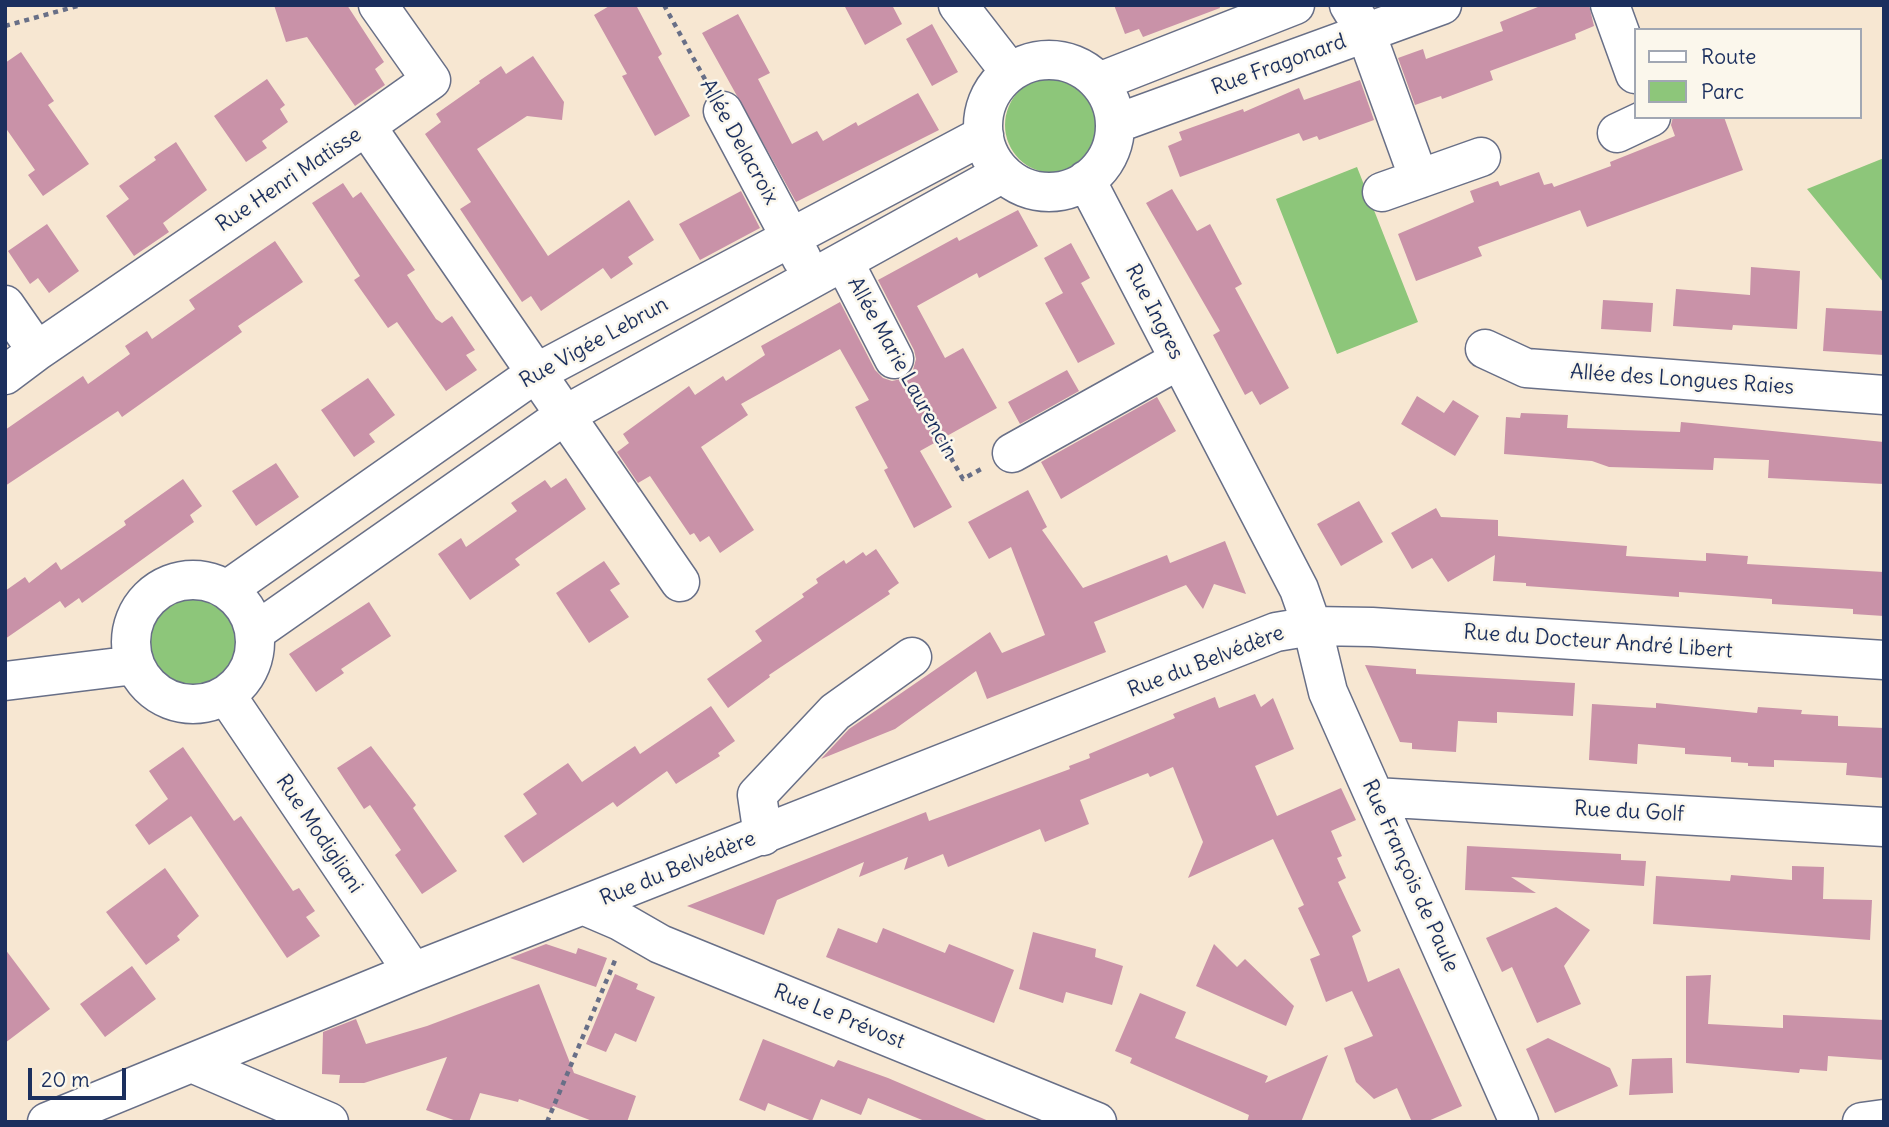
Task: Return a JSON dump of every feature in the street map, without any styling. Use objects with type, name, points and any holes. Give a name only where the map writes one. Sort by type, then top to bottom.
[{"type":"street","points":[[366,126],[431,80],[378,5]]},
{"type":"street","points":[[958,5],[1010,72]]},
{"type":"street","points":[[1099,82],[1295,5]]},
{"type":"street","name":"Rue Fragonard","points":[[1115,124],[1358,19],[1442,5]]},
{"type":"street","points":[[1610,5],[1633,68]]},
{"type":"street","points":[[1358,19],[1419,179]]},
{"type":"street","points":[[1046,60],[1066,62],[1084,69],[1099,82],[1107,94],[1115,124],[1112,146],[1102,165],[1086,180],[1066,190],[1043,192],[1021,186],[1003,173],[990,156],[984,135],[988,100],[997,85],[1010,72],[1027,63],[1046,60]]},
{"type":"street","name":"Allée Delacroix","points":[[723,111],[791,237],[828,271]]},
{"type":"street","points":[[1617,133],[1647,119]]},
{"type":"street","name":"Rue Henri Matisse","points":[[5,375],[366,126],[680,582]]},
{"type":"street","name":"Rue Vigée Lebrun","points":[[228,589],[536,373],[984,135]]},
{"type":"street","points":[[1382,192],[1481,157]]},
{"type":"street","points":[[255,632],[565,415],[1003,173]]},
{"type":"street","name":"Rue Ingres","points":[[1086,180],[1299,589],[1312,626]]},
{"type":"street","name":"Allée Marie Laurencin","points":[[828,271],[894,359]]},
{"type":"street","points":[[5,305],[37,351]]},
{"type":"street","name":"Allée des Longues Raies","points":[[1485,349],[1526,368],[1884,395]]},
{"type":"street","points":[[1012,453],[1178,360]]},
{"type":"street","points":[[198,579],[228,589],[247,608],[255,632],[255,655],[246,676],[226,695],[194,704],[172,701],[146,683],[135,665],[130,639],[135,618],[142,605],[157,590],[177,581],[198,579]]},
{"type":"street","name":"Rue du Docteur André Libert","points":[[1312,626],[1372,627],[1884,660]]},
{"type":"street","name":"Rue François de Paule","points":[[1312,626],[1328,692],[1519,1122]]},
{"type":"street","name":"Rue du Belvédère","points":[[47,1122],[413,972],[1276,632],[1312,626]]},
{"type":"street","points":[[763,836],[757,795],[835,712],[912,657]]},
{"type":"street","points":[[5,681],[135,665]]},
{"type":"street","name":"Rue Modigliani","points":[[226,695],[413,972]]},
{"type":"street","name":"Rue du Golf","points":[[1375,797],[1884,827]]},
{"type":"street","name":"Rue Le Prévost","points":[[585,906],[660,944],[1097,1122]]},
{"type":"street","points":[[194,1064],[329,1122]]},
{"type":"street","points":[[1862,1122],[1884,1119]]},
{"type":"path","points":[[5,26],[81,5]]},
{"type":"path","name":"Allée Delacroix","points":[[664,5],[723,111]]},
{"type":"path","name":"Allée Marie Laurencin","points":[[894,359],[963,479],[1012,453]]},
{"type":"path","points":[[547,1122],[629,926]]},
{"type":"green space","points":[[1053,77],[1071,80],[1087,91],[1098,107],[1101,125],[1098,143],[1087,159],[1071,170],[1053,173],[1035,170],[1019,159],[1008,143],[1005,125],[1008,107],[1019,91],[1035,80]]},
{"type":"green space","points":[[1884,158],[1884,283],[1807,189]]},
{"type":"green space","points":[[1357,167],[1418,322],[1337,354],[1276,199]]},
{"type":"green space","points":[[192,593],[211,597],[228,608],[239,625],[243,644],[239,663],[228,680],[211,691],[192,695],[173,691],[156,680],[145,663],[141,644],[145,625],[156,608],[173,597]]},
{"type":"building","points":[[274,5],[347,5],[384,62],[375,69],[385,85],[355,106],[307,37],[286,42]]},
{"type":"building","points":[[611,5],[636,5],[662,54],[658,57],[690,116],[655,136],[622,76],[627,74],[594,15]]},
{"type":"building","points":[[844,5],[892,5],[902,24],[865,45]]},
{"type":"building","points":[[1114,5],[1219,5],[1220,8],[1143,37],[1139,29],[1125,34]]},
{"type":"building","points":[[1543,5],[1589,5],[1594,26],[1575,34],[1576,39],[1490,71],[1493,80],[1442,99],[1441,96],[1415,105],[1398,58],[1423,49],[1426,59],[1503,31],[1500,22]]},
{"type":"building","points":[[738,14],[770,73],[758,79],[792,144],[817,131],[823,141],[856,122],[858,126],[918,93],[939,130],[796,202],[702,33]]},
{"type":"building","points":[[932,24],[958,72],[932,86],[906,39]]},
{"type":"building","points":[[21,52],[54,101],[48,105],[89,164],[43,196],[28,175],[35,170],[5,127],[5,63]]},
{"type":"building","points":[[533,56],[564,102],[562,120],[527,116],[477,149],[548,256],[629,200],[654,240],[628,257],[633,264],[611,279],[603,268],[541,311],[531,296],[522,302],[460,209],[471,202],[425,134],[441,122],[436,114],[480,83],[479,81],[501,66],[506,74]]},
{"type":"building","points":[[267,79],[285,105],[280,109],[288,122],[262,141],[267,148],[246,162],[214,116]]},
{"type":"building","points":[[1360,80],[1374,120],[1319,140],[1317,136],[1303,141],[1299,133],[1180,177],[1168,146],[1182,140],[1179,132],[1243,109],[1244,112],[1299,88],[1304,100]]},
{"type":"building","points":[[1672,119],[1725,119],[1743,170],[1587,227],[1580,210],[1478,247],[1482,256],[1416,281],[1398,234],[1474,202],[1470,191],[1498,181],[1500,186],[1539,172],[1544,185],[1552,183],[1554,187],[1611,166],[1610,162],[1675,136],[1671,125]]},
{"type":"building","points":[[176,142],[207,190],[163,223],[169,232],[134,256],[106,216],[129,199],[119,186]]},
{"type":"building","points":[[343,183],[353,198],[361,192],[415,270],[407,275],[436,319],[442,323],[452,316],[475,350],[466,355],[477,370],[446,391],[397,322],[388,328],[354,280],[360,276],[312,203]]},
{"type":"building","points":[[1172,189],[1197,231],[1210,224],[1242,284],[1235,288],[1289,388],[1260,405],[1252,391],[1245,395],[1213,335],[1220,331],[1146,203]]},
{"type":"building","points":[[741,191],[760,228],[700,260],[679,224]]},
{"type":"building","points":[[1018,210],[1038,246],[979,278],[977,273],[917,306],[945,358],[963,348],[997,408],[920,451],[952,507],[914,528],[884,470],[888,468],[855,407],[869,400],[840,349],[741,404],[748,415],[701,447],[754,530],[720,553],[709,536],[700,542],[694,533],[690,535],[650,476],[638,483],[617,452],[629,443],[623,434],[689,386],[695,395],[723,376],[726,381],[765,355],[761,346],[840,302],[875,370],[883,378],[892,381],[905,378],[913,370],[916,359],[914,350],[878,280],[957,237],[959,241]]},
{"type":"building","points":[[47,224],[79,271],[49,293],[38,278],[30,284],[8,251]]},
{"type":"building","points":[[275,241],[303,282],[238,326],[242,332],[122,417],[118,411],[5,486],[5,430],[83,376],[88,384],[130,354],[125,346],[147,331],[152,339],[195,309],[189,300]]},
{"type":"building","points":[[1071,243],[1090,278],[1063,293],[1044,258]]},
{"type":"building","points":[[1751,267],[1800,271],[1797,329],[1733,325],[1732,330],[1673,326],[1676,289],[1750,295]]},
{"type":"building","points":[[1081,283],[1115,344],[1078,363],[1045,303]]},
{"type":"building","points":[[1603,300],[1653,303],[1651,332],[1601,329]]},
{"type":"building","points":[[1826,308],[1884,311],[1884,355],[1823,351]]},
{"type":"building","points":[[1067,370],[1079,391],[1020,424],[1008,402]]},
{"type":"building","points":[[368,378],[395,415],[369,434],[375,442],[354,457],[321,410]]},
{"type":"building","points":[[1417,396],[1444,413],[1453,400],[1479,416],[1455,456],[1401,424]]},
{"type":"building","points":[[1157,397],[1176,431],[1061,499],[1041,462]]},
{"type":"building","points":[[1521,413],[1568,415],[1567,428],[1680,432],[1681,422],[1884,442],[1884,484],[1768,478],[1769,460],[1714,458],[1713,470],[1609,467],[1592,461],[1504,454],[1506,417],[1520,418]]},
{"type":"building","points":[[276,463],[299,497],[256,526],[232,491]]},
{"type":"building","points":[[566,478],[586,509],[515,559],[520,565],[470,600],[438,554],[461,538],[466,547],[517,511],[511,503],[545,480],[551,488]]},
{"type":"building","points":[[183,479],[202,506],[190,515],[194,522],[82,603],[79,598],[65,608],[60,601],[5,639],[5,591],[25,577],[29,583],[56,562],[61,570],[126,525],[124,521]]},
{"type":"building","points":[[1028,490],[1047,527],[1042,530],[1083,588],[1167,555],[1170,563],[1225,541],[1246,594],[1214,584],[1203,609],[1186,585],[1094,622],[1106,652],[987,699],[976,671],[895,729],[821,759],[849,729],[990,632],[1002,653],[1045,635],[1011,547],[989,559],[968,522]]},
{"type":"building","points":[[1359,501],[1383,542],[1341,566],[1317,524]]},
{"type":"building","points":[[1436,508],[1441,517],[1498,520],[1498,536],[1627,546],[1626,556],[1706,561],[1706,553],[1748,556],[1747,564],[1884,572],[1884,616],[1853,614],[1853,609],[1772,604],[1772,599],[1679,592],[1679,597],[1526,586],[1526,583],[1493,581],[1495,555],[1448,582],[1432,558],[1412,569],[1391,533]]},
{"type":"building","points":[[876,549],[899,583],[888,591],[890,594],[769,675],[770,677],[728,708],[707,679],[762,641],[755,631],[804,597],[802,594],[818,583],[816,579],[844,560],[846,564],[863,552],[866,556]]},
{"type":"building","points":[[604,561],[620,584],[610,590],[629,617],[589,643],[556,593]]},
{"type":"building","points":[[369,602],[391,636],[341,669],[344,673],[316,692],[289,654]]},
{"type":"building","points":[[1365,665],[1416,669],[1416,674],[1575,683],[1573,716],[1497,712],[1497,723],[1458,721],[1456,752],[1412,749],[1412,743],[1400,742]]},
{"type":"building","points":[[1255,694],[1261,707],[1273,698],[1294,749],[1255,766],[1277,816],[1341,788],[1356,820],[1331,831],[1342,856],[1337,858],[1346,878],[1338,882],[1361,931],[1352,936],[1368,982],[1399,968],[1462,1106],[1426,1122],[1412,1122],[1397,1088],[1374,1099],[1356,1082],[1344,1048],[1373,1036],[1352,991],[1326,1002],[1310,959],[1320,955],[1298,908],[1304,905],[1273,839],[1188,878],[1203,842],[1173,767],[1150,777],[1148,773],[1080,800],[1089,824],[1045,842],[1040,829],[948,867],[943,854],[904,870],[908,857],[859,877],[864,862],[777,900],[764,935],[687,906],[926,812],[929,821],[1070,769],[1069,766],[1090,758],[1089,754],[1175,718],[1173,714],[1215,697],[1219,708]]},
{"type":"building","points":[[1656,703],[1757,713],[1758,707],[1802,710],[1801,714],[1838,716],[1838,726],[1884,728],[1884,778],[1846,775],[1847,763],[1774,760],[1774,767],[1748,766],[1748,763],[1731,762],[1731,757],[1685,754],[1685,748],[1638,744],[1637,764],[1589,760],[1592,704],[1656,708]]},
{"type":"building","points":[[711,706],[735,741],[718,753],[720,756],[676,784],[667,771],[617,807],[613,802],[523,863],[504,836],[537,814],[523,794],[568,763],[582,782],[635,746],[640,754]]},
{"type":"building","points":[[371,746],[416,805],[413,808],[457,871],[422,894],[395,855],[401,850],[370,805],[364,809],[337,768]]},
{"type":"building","points":[[183,747],[234,821],[241,816],[293,891],[299,888],[315,911],[306,917],[320,936],[287,958],[191,816],[149,845],[135,825],[168,799],[149,771]]},
{"type":"building","points":[[1467,846],[1621,854],[1621,860],[1646,861],[1644,886],[1511,877],[1536,893],[1465,890]]},
{"type":"building","points":[[1792,866],[1824,867],[1823,899],[1872,900],[1870,940],[1653,924],[1656,876],[1730,881],[1731,875],[1792,880]]},
{"type":"building","points":[[165,868],[199,916],[177,936],[180,940],[146,965],[106,912]]},
{"type":"building","points":[[1556,907],[1590,930],[1564,966],[1581,1004],[1537,1023],[1512,967],[1502,972],[1486,938]]},
{"type":"building","points":[[838,928],[877,943],[883,928],[945,953],[949,944],[1014,970],[994,1023],[826,957]]},
{"type":"building","points":[[1033,932],[1096,949],[1095,957],[1123,966],[1112,1005],[1066,992],[1063,1003],[1019,989]]},
{"type":"building","points":[[546,944],[576,954],[578,948],[607,958],[596,987],[510,958]]},
{"type":"building","points":[[1214,944],[1237,967],[1245,959],[1294,1006],[1286,1026],[1196,986]]},
{"type":"building","points":[[5,949],[50,1009],[5,1043]]},
{"type":"building","points":[[132,966],[156,999],[105,1037],[80,1004]]},
{"type":"building","points":[[615,974],[638,984],[636,989],[655,997],[636,1042],[615,1033],[606,1052],[586,1044]]},
{"type":"building","points":[[1711,975],[1708,1024],[1783,1028],[1783,1015],[1884,1020],[1884,1060],[1828,1056],[1827,1071],[1800,1069],[1799,1073],[1686,1063],[1686,976]]},
{"type":"building","points":[[539,984],[574,1073],[636,1096],[627,1122],[595,1122],[553,1106],[551,1110],[519,1099],[518,1102],[480,1093],[469,1122],[459,1122],[426,1110],[447,1057],[364,1083],[339,1083],[340,1075],[322,1074],[323,1032],[356,1019],[366,1044],[427,1026]]},
{"type":"building","points":[[1140,993],[1186,1012],[1175,1038],[1268,1076],[1265,1083],[1328,1055],[1301,1122],[1247,1122],[1249,1115],[1130,1063],[1132,1058],[1115,1051]]},
{"type":"building","points":[[1548,1038],[1610,1068],[1618,1086],[1555,1113],[1526,1049]]},
{"type":"building","points":[[763,1039],[834,1067],[838,1060],[888,1078],[991,1122],[927,1122],[868,1098],[861,1115],[821,1099],[812,1121],[768,1103],[765,1111],[739,1100]]},
{"type":"building","points":[[1672,1058],[1673,1093],[1629,1095],[1632,1059]]}]
